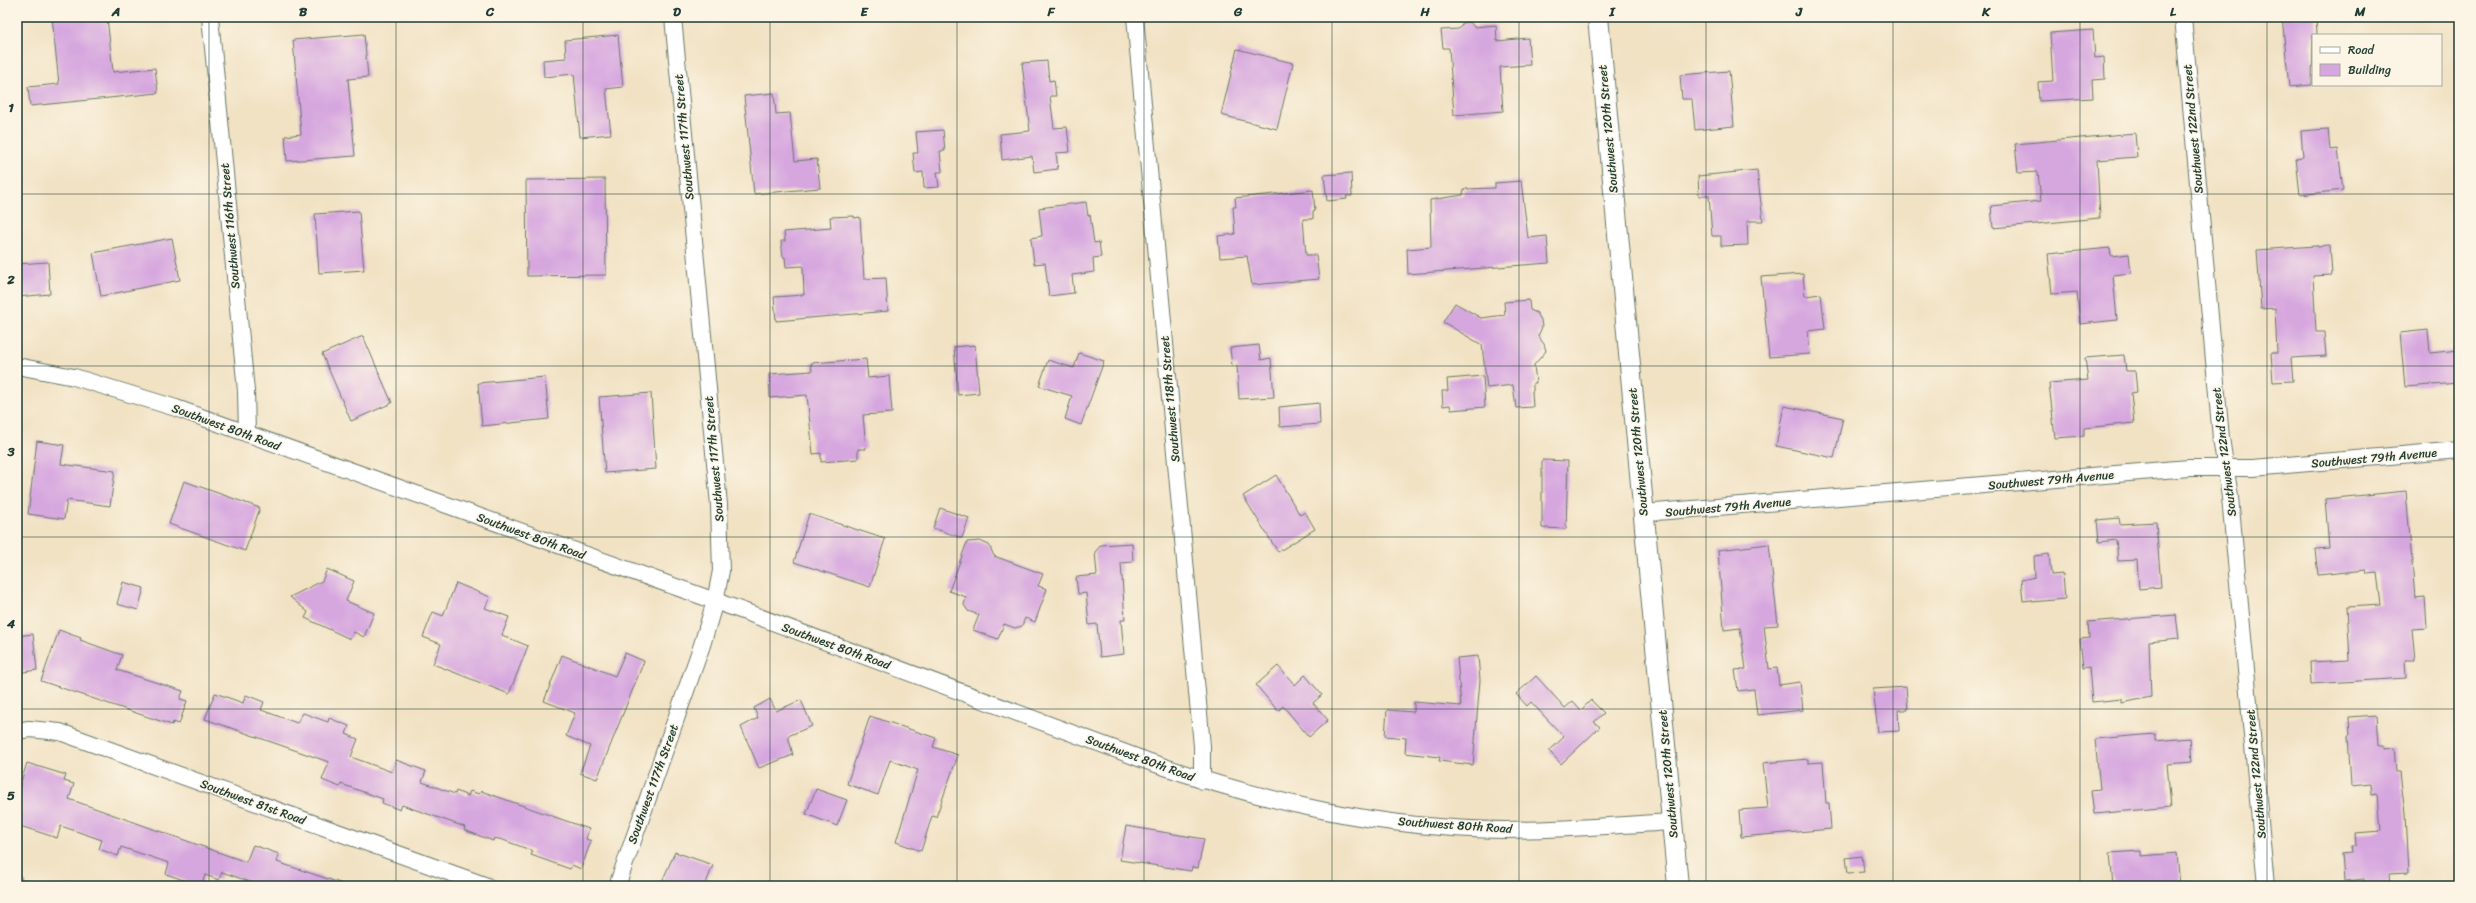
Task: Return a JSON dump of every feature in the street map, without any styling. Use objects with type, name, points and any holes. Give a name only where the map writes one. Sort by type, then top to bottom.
[{"type":"street","name":"Southwest 116th Street","points":[[210,17],[246,391],[247,434]]},
{"type":"street","name":"Southwest 117th Street","points":[[617,886],[702,645],[715,601],[721,572],[719,506],[673,17]]},
{"type":"street","name":"Southwest 118th Street","points":[[1135,17],[1202,746],[1202,781]]},
{"type":"street","name":"Southwest 120th Street","points":[[1598,17],[1678,886]]},
{"type":"street","name":"Southwest 122nd Street","points":[[2183,17],[2225,468],[2231,505],[2266,886]]},
{"type":"street","name":"Southwest 80th Road","points":[[17,366],[47,371],[103,385],[247,434],[715,601],[1202,781],[1298,806],[1341,815],[1414,824],[1507,830],[1672,822]]},
{"type":"street","name":"Southwest 79th Avenue","points":[[1644,513],[2182,468],[2253,468],[2459,450]]},
{"type":"street","name":"Southwest 81st Road","points":[[17,731],[29,729],[60,732],[487,886]]},
{"type":"lane","points":[[17,879],[19,886]]},
{"type":"building","points":[[52,17],[107,17],[113,72],[155,68],[158,93],[30,106],[28,87],[59,84]]},
{"type":"building","points":[[2282,17],[2316,17],[2317,34],[2312,34],[2312,85],[2289,87]]},
{"type":"building","points":[[1470,22],[1474,27],[1496,25],[1497,41],[1528,38],[1530,65],[1500,67],[1503,111],[1454,115],[1449,48],[1443,48],[1441,30],[1459,29],[1463,23]]},
{"type":"building","points":[[2093,30],[2095,58],[2104,57],[2105,79],[2092,80],[2093,98],[2039,101],[2038,82],[2053,81],[2050,33]]},
{"type":"building","points":[[364,34],[368,77],[348,79],[355,156],[287,161],[285,136],[301,134],[293,40]]},
{"type":"building","points":[[618,35],[623,87],[606,89],[611,134],[580,137],[574,74],[544,77],[543,60],[566,58],[565,40]]},
{"type":"building","points":[[1237,49],[1293,63],[1277,129],[1221,115]]},
{"type":"building","points":[[1047,61],[1049,81],[1054,80],[1056,96],[1050,96],[1054,128],[1067,127],[1070,152],[1056,153],[1058,169],[1034,172],[1032,156],[1002,160],[1000,134],[1030,131],[1022,63]]},
{"type":"building","points":[[1729,71],[1734,126],[1695,130],[1692,99],[1682,99],[1680,75]]},
{"type":"building","points":[[774,93],[776,114],[790,113],[795,161],[817,159],[820,188],[754,194],[744,96]]},
{"type":"building","points":[[2328,129],[2330,150],[2338,149],[2343,190],[2300,195],[2296,158],[2303,157],[2301,131]]},
{"type":"building","points":[[943,130],[945,151],[940,151],[942,172],[937,172],[939,187],[924,188],[923,172],[915,173],[913,153],[918,153],[916,132]]},
{"type":"building","points":[[2135,133],[2137,157],[2097,160],[2100,218],[1993,228],[1991,206],[2041,201],[2038,172],[2018,173],[2015,144]]},
{"type":"building","points":[[1757,170],[1763,221],[1747,221],[1748,245],[1721,246],[1721,236],[1712,236],[1709,196],[1699,196],[1698,176]]},
{"type":"building","points":[[1351,173],[1352,196],[1346,196],[1347,199],[1327,201],[1324,175]]},
{"type":"building","points":[[605,179],[606,275],[527,276],[526,180]]},
{"type":"building","points":[[1521,181],[1528,238],[1547,236],[1549,263],[1408,274],[1407,249],[1431,247],[1430,200],[1463,195],[1464,189],[1495,188],[1495,183]]},
{"type":"building","points":[[1313,190],[1315,210],[1313,211],[1313,219],[1303,219],[1306,255],[1316,255],[1319,279],[1252,285],[1247,256],[1220,258],[1218,236],[1235,234],[1233,207],[1236,207],[1235,198]]},
{"type":"building","points":[[1086,202],[1088,216],[1090,215],[1094,243],[1099,242],[1101,257],[1093,258],[1094,272],[1072,275],[1074,293],[1049,296],[1045,263],[1034,264],[1031,238],[1042,236],[1039,208]]},
{"type":"building","points":[[359,211],[364,270],[319,273],[315,214]]},
{"type":"building","points":[[854,216],[854,218],[860,217],[864,279],[886,278],[888,311],[776,321],[774,297],[804,295],[803,266],[786,267],[781,241],[785,241],[784,232],[831,228],[830,217]]},
{"type":"building","points":[[172,238],[180,280],[101,296],[93,253]]},
{"type":"building","points":[[2330,245],[2332,275],[2313,276],[2316,332],[2324,332],[2326,356],[2291,358],[2293,381],[2273,382],[2271,353],[2277,353],[2275,308],[2261,309],[2257,250]]},
{"type":"building","points":[[2110,248],[2111,256],[2129,254],[2131,273],[2113,275],[2117,320],[2080,324],[2077,292],[2052,294],[2048,254]]},
{"type":"building","points":[[48,262],[50,294],[17,297],[17,264]]},
{"type":"building","points":[[1803,274],[1805,296],[1821,294],[1825,329],[1808,331],[1810,354],[1769,357],[1761,277]]},
{"type":"building","points":[[1529,300],[1530,310],[1537,313],[1541,320],[1542,327],[1538,336],[1544,344],[1546,351],[1534,365],[1536,383],[1533,383],[1532,391],[1533,407],[1516,408],[1513,385],[1487,388],[1482,345],[1443,322],[1455,303],[1481,318],[1505,315],[1504,302]]},
{"type":"building","points":[[2428,330],[2430,353],[2459,350],[2459,383],[2405,387],[2400,333]]},
{"type":"building","points":[[363,336],[392,403],[351,421],[322,354]]},
{"type":"building","points":[[975,345],[979,393],[958,395],[954,347]]},
{"type":"building","points":[[1259,345],[1261,360],[1271,358],[1274,397],[1239,399],[1237,365],[1232,366],[1230,348]]},
{"type":"building","points":[[1079,353],[1104,361],[1081,425],[1065,419],[1072,396],[1039,386],[1048,360],[1074,368]]},
{"type":"building","points":[[2124,355],[2126,371],[2135,371],[2137,392],[2131,393],[2134,423],[2084,428],[2084,436],[2055,438],[2049,383],[2088,380],[2085,358]]},
{"type":"building","points":[[866,359],[868,378],[889,376],[892,413],[863,415],[866,449],[858,449],[858,459],[821,462],[821,453],[813,454],[807,395],[770,398],[769,374],[812,371],[811,363]]},
{"type":"building","points":[[1483,376],[1485,407],[1451,410],[1450,405],[1443,406],[1442,391],[1448,391],[1447,379]]},
{"type":"building","points":[[545,377],[549,419],[482,426],[478,383]]},
{"type":"building","points":[[651,393],[656,469],[605,473],[599,397]]},
{"type":"building","points":[[1319,403],[1320,424],[1280,427],[1279,407]]},
{"type":"building","points":[[1784,406],[1843,418],[1834,458],[1776,446]]},
{"type":"building","points":[[37,441],[64,445],[61,464],[115,471],[110,506],[67,500],[64,519],[28,514]]},
{"type":"building","points":[[1542,460],[1568,461],[1566,529],[1542,528]]},
{"type":"building","points":[[1276,475],[1300,515],[1305,512],[1315,529],[1278,552],[1243,496]]},
{"type":"building","points":[[184,481],[260,508],[245,551],[169,524]]},
{"type":"building","points":[[2406,491],[2415,598],[2425,597],[2427,628],[2412,629],[2415,660],[2405,660],[2406,678],[2311,684],[2310,662],[2350,660],[2347,607],[2381,605],[2377,573],[2367,574],[2366,570],[2318,575],[2315,549],[2329,548],[2325,499]]},
{"type":"building","points":[[940,508],[969,518],[962,538],[933,528]]},
{"type":"building","points":[[809,514],[885,539],[870,587],[794,562]]},
{"type":"building","points":[[2119,518],[2120,524],[2156,522],[2161,587],[2139,589],[2137,560],[2118,561],[2116,540],[2099,542],[2097,520]]},
{"type":"building","points":[[980,541],[989,545],[994,556],[1043,574],[1038,586],[1047,589],[1035,622],[1025,618],[1022,626],[1015,628],[1004,624],[998,639],[973,630],[979,615],[968,611],[964,605],[966,597],[949,591],[967,542]]},
{"type":"building","points":[[1132,543],[1133,562],[1121,563],[1125,620],[1121,620],[1124,654],[1100,657],[1097,624],[1089,625],[1086,593],[1078,594],[1076,577],[1097,575],[1095,552],[1101,545]]},
{"type":"building","points":[[1769,544],[1778,625],[1764,626],[1769,669],[1777,668],[1779,685],[1800,682],[1803,710],[1757,715],[1754,689],[1738,691],[1735,670],[1746,669],[1740,628],[1724,630],[1718,550]]},
{"type":"building","points":[[2049,554],[2051,575],[2063,574],[2065,599],[2032,602],[2032,600],[2023,601],[2021,580],[2035,577],[2034,556]]},
{"type":"building","points":[[327,569],[354,581],[346,601],[374,613],[364,637],[354,632],[350,639],[305,618],[308,612],[290,597],[322,581]]},
{"type":"building","points":[[123,582],[144,588],[138,610],[117,604]]},
{"type":"building","points":[[456,583],[490,597],[485,608],[509,617],[502,635],[528,646],[509,694],[433,664],[441,644],[423,637],[433,612],[443,616]]},
{"type":"building","points":[[2176,615],[2179,639],[2149,642],[2151,697],[2122,703],[2122,699],[2092,702],[2089,667],[2083,668],[2080,639],[2089,638],[2088,622]]},
{"type":"building","points":[[59,630],[81,638],[80,640],[122,655],[117,670],[183,691],[180,699],[187,701],[179,724],[173,722],[172,725],[41,681]]},
{"type":"building","points":[[33,634],[37,670],[17,673],[17,636]]},
{"type":"building","points":[[625,653],[644,661],[597,779],[580,773],[590,746],[566,736],[575,713],[544,701],[562,655],[615,676]]},
{"type":"building","points":[[1478,656],[1480,680],[1473,765],[1439,761],[1440,757],[1405,753],[1406,738],[1385,736],[1387,710],[1414,712],[1414,702],[1461,706],[1457,658]]},
{"type":"building","points":[[1278,666],[1295,685],[1305,675],[1322,695],[1313,703],[1328,720],[1309,737],[1283,706],[1278,711],[1256,685]]},
{"type":"building","points":[[1536,676],[1565,708],[1573,701],[1581,710],[1591,700],[1604,713],[1594,722],[1600,727],[1561,764],[1549,751],[1564,737],[1531,702],[1527,706],[1516,694]]},
{"type":"building","points":[[1906,687],[1908,710],[1898,710],[1899,731],[1878,732],[1873,689]]},
{"type":"building","points":[[215,693],[243,703],[246,695],[264,702],[261,710],[297,723],[303,713],[328,722],[329,718],[349,726],[346,734],[358,739],[351,757],[392,772],[396,760],[426,771],[422,782],[455,794],[456,791],[468,796],[470,791],[479,794],[481,791],[589,829],[586,839],[591,841],[581,869],[572,865],[570,869],[531,855],[533,851],[503,840],[494,838],[493,841],[464,830],[465,827],[402,805],[400,810],[382,803],[383,799],[341,784],[340,787],[322,780],[329,762],[205,719]]},
{"type":"building","points":[[770,699],[776,711],[801,700],[812,726],[788,736],[793,755],[759,768],[741,727],[758,718],[754,708]]},
{"type":"building","points":[[2376,715],[2378,746],[2383,746],[2383,749],[2394,748],[2396,772],[2400,772],[2405,814],[2408,873],[2389,874],[2390,886],[2365,886],[2364,879],[2344,881],[2342,854],[2352,853],[2351,846],[2356,846],[2355,833],[2381,831],[2378,794],[2372,795],[2371,784],[2351,786],[2348,735],[2350,735],[2349,717]]},
{"type":"building","points":[[870,716],[936,738],[933,747],[958,755],[936,817],[932,816],[921,851],[896,842],[918,770],[890,760],[878,795],[847,784]]},
{"type":"building","points":[[2155,734],[2155,741],[2190,738],[2192,762],[2167,764],[2171,807],[2094,814],[2091,790],[2100,789],[2095,739]]},
{"type":"building","points":[[1808,759],[1808,763],[1823,762],[1826,803],[1829,803],[1831,829],[1741,837],[1739,810],[1768,808],[1763,763]]},
{"type":"building","points":[[27,763],[66,775],[64,781],[74,784],[69,799],[246,862],[253,845],[279,854],[277,862],[340,883],[339,886],[262,886],[222,872],[219,880],[205,875],[201,886],[166,874],[169,863],[121,847],[118,856],[99,849],[102,840],[61,826],[57,838],[17,825],[17,794]]},
{"type":"building","points":[[816,789],[847,800],[837,826],[806,814]]},
{"type":"building","points":[[1126,826],[1204,839],[1198,868],[1192,867],[1191,871],[1120,860]]},
{"type":"building","points":[[2141,851],[2141,856],[2177,853],[2180,886],[2113,886],[2110,853]]},
{"type":"building","points":[[675,852],[713,865],[705,886],[660,886]]},
{"type":"building","points":[[1862,856],[1864,872],[1848,873],[1846,858]]}]
